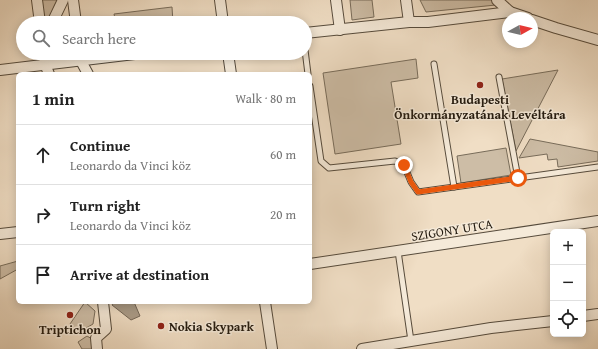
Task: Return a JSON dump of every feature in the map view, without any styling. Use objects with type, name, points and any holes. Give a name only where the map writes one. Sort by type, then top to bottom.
[{"type":"street","points":[[36,0],[39,16]]},
{"type":"street","points":[[55,16],[63,0]]},
{"type":"street","points":[[73,0],[75,16]]},
{"type":"street","points":[[220,0],[222,16]]},
{"type":"street","points":[[336,0],[340,30]]},
{"type":"street","points":[[406,0],[408,22]]},
{"type":"street","points":[[498,0],[510,12]]},
{"type":"street","points":[[312,33],[502,13]]},
{"type":"street","points":[[538,22],[598,40]]},
{"type":"street","points":[[46,60],[49,71]]},
{"type":"street","points":[[0,70],[49,71],[74,60]]},
{"type":"street","points":[[82,60],[87,72]]},
{"type":"street","points":[[229,60],[231,72]]},
{"type":"street","name":"SZIGONY UTCA","points":[[312,264],[598,221]]},
{"type":"street","points":[[0,234],[16,232]]},
{"type":"street","points":[[98,349],[96,338],[106,329],[103,304]]},
{"type":"street","points":[[265,304],[272,349]]},
{"type":"street","points":[[586,316],[598,314]]},
{"type":"street","points":[[362,349],[491,328],[550,321]]},
{"type":"lane","points":[[306,60],[308,72]]},
{"type":"lane","points":[[434,64],[454,187]]},
{"type":"lane","points":[[499,77],[518,178]]},
{"type":"lane","points":[[312,100],[321,161],[329,168],[395,161],[404,165],[411,182],[418,192],[598,167]]},
{"type":"lane","points":[[398,252],[411,341]]},
{"type":"shaded area","points":[[39,0],[58,0],[51,16],[41,16]]},
{"type":"shaded area","points":[[350,0],[372,0],[374,17],[352,20]]},
{"type":"shaded area","points":[[420,0],[492,0],[496,5],[426,12]]},
{"type":"shaded area","points":[[172,7],[173,16],[114,16],[114,14]]},
{"type":"shaded area","points":[[416,59],[418,78],[391,82],[401,144],[335,154],[323,73]]},
{"type":"shaded area","points":[[558,70],[516,151],[502,79]]},
{"type":"shaded area","points":[[530,139],[598,152],[598,161],[558,167],[557,159],[548,160],[547,154],[519,158]]},
{"type":"shaded area","points":[[506,148],[511,175],[461,183],[457,156]]},
{"type":"shaded area","points":[[16,262],[16,270],[0,279],[0,266]]},
{"type":"shaded area","points":[[84,304],[87,304],[95,311],[93,324],[76,334],[70,324]]},
{"type":"shaded area","points":[[135,304],[140,316],[131,320],[112,305]]},
{"type":"shaded area","points":[[87,336],[92,339],[94,349],[82,349],[78,342]]},
{"type":"place","name":"Budapesti Önkormányzatának Levéltára","points":[[480,85]]},
{"type":"place","name":"Triptichon","points":[[70,315]]},
{"type":"place","name":"Nokia Skypark","points":[[161,326]]},
{"type":"route","points":[[404,165],[411,182],[418,192],[518,178]]}]
